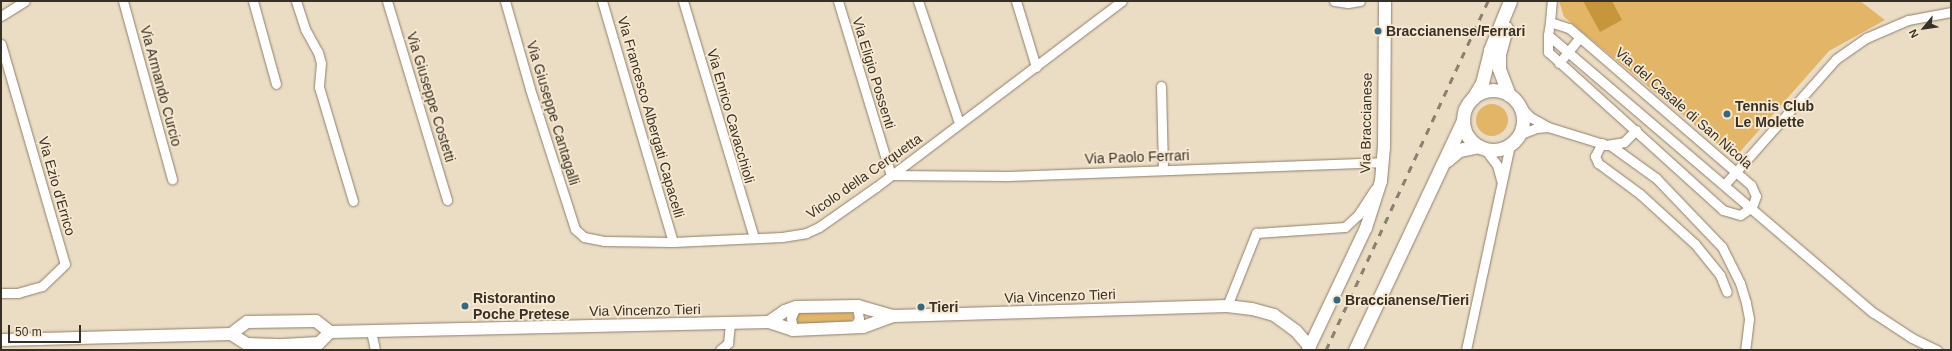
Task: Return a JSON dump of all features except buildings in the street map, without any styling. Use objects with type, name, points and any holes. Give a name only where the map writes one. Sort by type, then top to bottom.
[{"type":"main road","points":[[1355,350],[1444,162],[1463,120],[1466,108],[1482,83],[1490,50],[1510,1]]},
{"type":"main road","points":[[1444,162],[1459,150],[1482,148],[1498,149],[1514,140],[1522,123],[1514,100],[1500,75],[1499,54],[1514,1]]},
{"type":"main road","points":[[1473,98],[1491,90],[1514,100]]},
{"type":"main road","points":[[1463,120],[1466,133],[1482,148]]},
{"type":"street","points":[[1,16],[25,1]]},
{"type":"street","name":"Via Armando Curcio","points":[[123,1],[172,179]]},
{"type":"street","points":[[253,1],[276,84]]},
{"type":"street","points":[[296,1],[305,29],[318,52],[321,63],[319,88],[353,201]]},
{"type":"street","name":"Via Giuseppe Costetti","points":[[388,1],[447,200]]},
{"type":"street","name":"Via Giuseppe Cantagalli","points":[[505,1],[570,218],[577,231]]},
{"type":"street","name":"Via Francesco Albergati Capacelli","points":[[602,1],[673,242]]},
{"type":"street","name":"Via Enrico Cavacchioli","points":[[683,1],[754,238]]},
{"type":"street","name":"Via Eligio Possenti","points":[[838,1],[891,175]]},
{"type":"street","points":[[918,1],[959,123]]},
{"type":"street","points":[[1016,1],[1036,67]]},
{"type":"street","points":[[1334,1],[1348,3],[1360,1]]},
{"type":"street","name":"Via Braccianese","points":[[1309,348],[1366,228],[1381,181],[1383,162],[1385,1]]},
{"type":"street","name":"Vicolo della Cerquetta","points":[[577,231],[588,238],[604,241],[673,242],[791,236],[812,230],[891,175],[1036,67],[1118,2]]},
{"type":"street","points":[[1552,2],[1548,35],[1548,52],[1723,210],[1740,215],[1752,207]]},
{"type":"street","points":[[1552,2],[1561,20],[1569,28]]},
{"type":"street","points":[[1725,184],[1836,59],[1866,38],[1908,20],[1951,12]]},
{"type":"street","name":"Via del Casale di San Nicola","points":[[1550,22],[1569,28],[1737,172],[1754,188],[1756,196],[1752,207]]},
{"type":"street","points":[[1548,35],[1752,207],[1826,275],[1874,314],[1912,338],[1938,350]]},
{"type":"street","points":[[1559,63],[1580,37]]},
{"type":"street","name":"Via Ezio d'Errico","points":[[1,44],[65,264],[42,286],[18,293],[1,293]]},
{"type":"street","points":[[1161,86],[1163,170]]},
{"type":"street","points":[[1514,100],[1530,117],[1548,127],[1606,144],[1656,178],[1722,247],[1740,283],[1746,303],[1749,319],[1745,350]]},
{"type":"street","points":[[1466,350],[1502,183],[1514,140],[1536,128],[1548,127]]},
{"type":"street","points":[[1636,130],[1624,142],[1606,144],[1595,156],[1598,163],[1640,194],[1695,244],[1720,275],[1727,292]]},
{"type":"street","points":[[1482,148],[1497,165],[1502,183]]},
{"type":"street","name":"Via Paolo Ferrari","points":[[891,175],[1006,176],[1383,162]]},
{"type":"street","points":[[1227,306],[1256,233],[1345,227],[1358,215],[1381,181]]},
{"type":"street","points":[[854,327],[859,319],[857,306]]},
{"type":"street","name":"Via Vincenzo Tieri","points":[[769,322],[786,310],[796,307],[857,306],[894,316]]},
{"type":"street","name":"Via Vincenzo Tieri","points":[[330,332],[769,322],[793,330],[854,327],[894,316],[1227,306],[1252,309],[1274,315],[1291,327],[1309,348]]},
{"type":"street","points":[[793,330],[791,318],[796,307]]},
{"type":"street","points":[[314,321],[314,343]]},
{"type":"street","points":[[1,340],[231,334],[249,345],[320,343],[330,332],[314,321],[247,322],[231,334]]},
{"type":"street","points":[[247,322],[249,345]]},
{"type":"street","points":[[720,350],[728,343],[730,324]]},
{"type":"street","points":[[371,331],[375,350]]},
{"type":"shaded area","name":"Tennis Club Le Molette","points":[[1559,1],[1860,1],[1885,20],[1829,51],[1738,154],[1731,155],[1564,17]]},
{"type":"shaded area","points":[[1583,1],[1612,1],[1622,20],[1600,32]]},
{"type":"shaded area","points":[[1489,104],[1495,104],[1505,111],[1508,120],[1507,126],[1501,133],[1495,136],[1489,136],[1479,129],[1476,123],[1476,117],[1483,107]]},
{"type":"shaded area","points":[[852,312],[854,317],[850,322],[799,324],[795,321],[797,313]]},
{"type":"railway","points":[[1326,350],[1488,1]]},
{"type":"place","name":"Braccianense/Ferrari","points":[[1378,31]]},
{"type":"place","name":"Tennis Club Le Molette","points":[[1727,114]]},
{"type":"place","name":"Braccianense/Tieri","points":[[1337,300]]},
{"type":"place","name":"Ristorantino Poche Pretese","points":[[465,306]]},
{"type":"place","name":"Tieri","points":[[921,307]]}]
